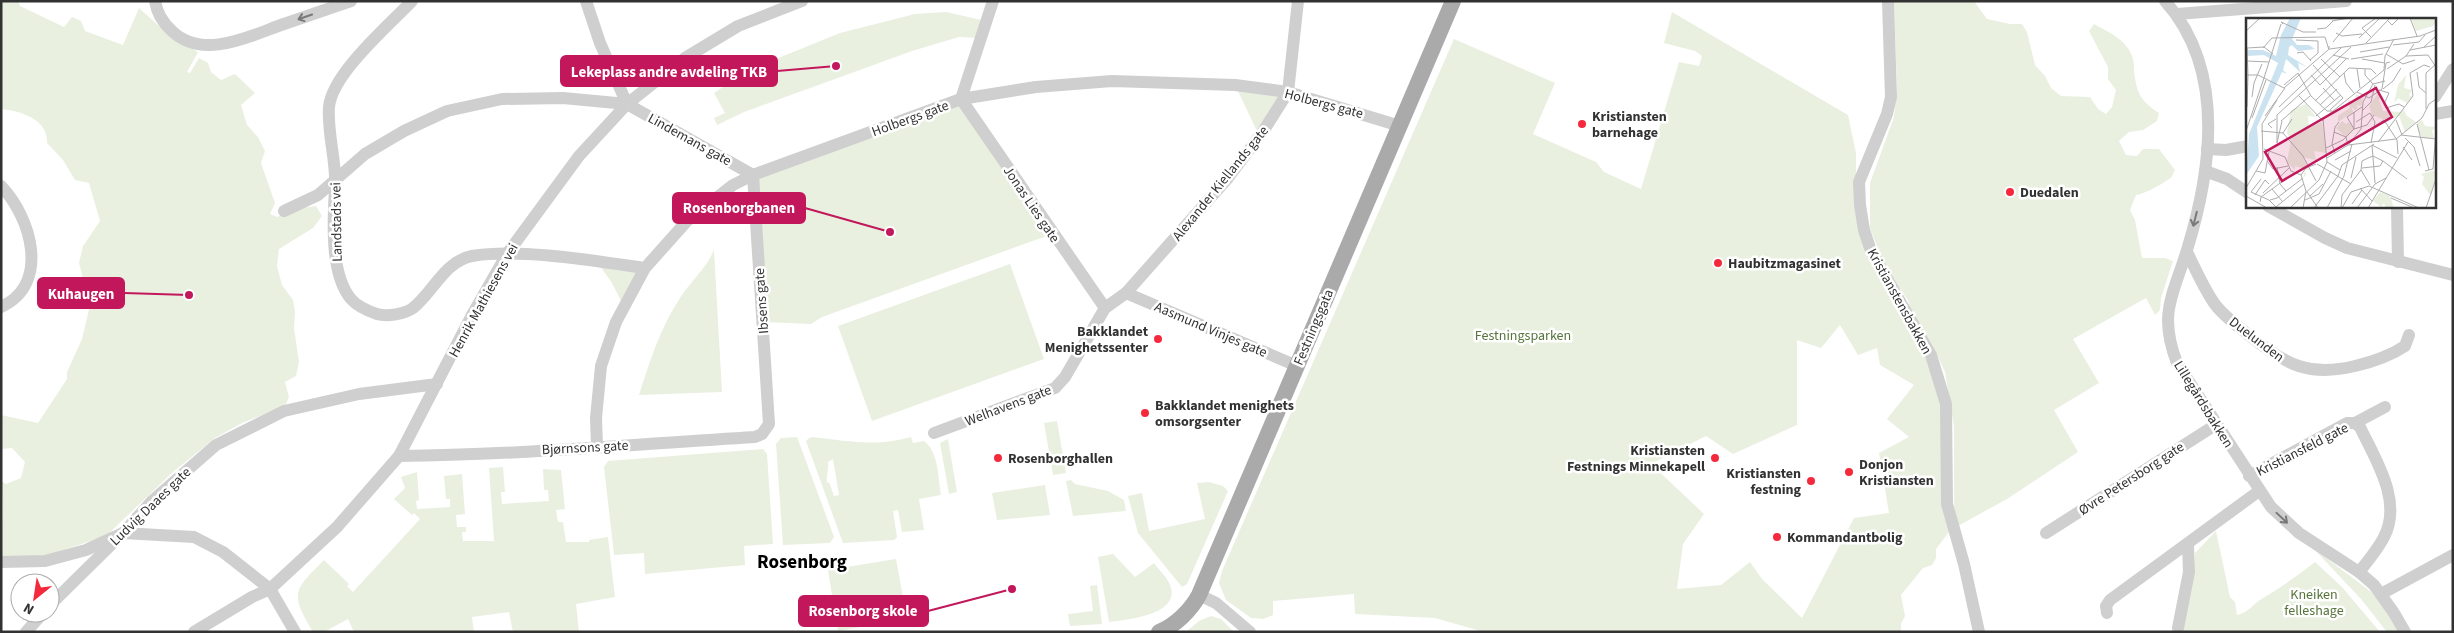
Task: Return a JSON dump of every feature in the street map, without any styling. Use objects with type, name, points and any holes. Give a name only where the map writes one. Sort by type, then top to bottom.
[{"type":"main road","name":"Festningsgata","points":[[1159,632],[1188,610],[1199,595],[1454,1]]},
{"type":"street","points":[[155,1],[163,23],[174,33],[188,41],[204,45],[229,43],[351,1]]},
{"type":"street","name":"Landstads vei","points":[[412,1],[346,70],[330,96],[329,109],[335,181],[334,211],[337,272],[352,300],[366,310],[385,316],[412,309],[453,265],[470,256],[507,254],[645,268]]},
{"type":"street","points":[[586,1],[600,43],[627,104]]},
{"type":"street","name":"Henrik Mathiesens vei","points":[[194,632],[252,597],[270,589],[337,527],[399,456],[472,314],[507,254],[578,156],[627,104],[685,58],[738,26],[802,1]]},
{"type":"street","points":[[961,99],[993,1]]},
{"type":"street","name":"Alexander Kiellands gate","points":[[1126,293],[1228,178],[1264,130],[1288,92],[1298,1]]},
{"type":"street","name":"Kristianstensbakken","points":[[1888,1],[1891,97],[1887,114],[1860,182],[1860,205],[1864,230],[1871,250],[1932,355],[1946,404],[1947,504],[1964,564],[1979,632]]},
{"type":"street","name":"Lillegårdsbakken","points":[[2165,1],[2177,14],[2189,36],[2201,66],[2207,95],[2208,149],[2205,171],[2187,252],[2168,308],[2168,337],[2177,363],[2270,507],[2300,533],[2359,572],[2381,594],[2405,632]]},
{"type":"street","points":[[2177,14],[2346,1]]},
{"type":"street","points":[[2436,95],[2453,69]]},
{"type":"street","name":"Holbergs gate","points":[[597,446],[596,418],[601,366],[616,322],[645,268],[687,221],[732,185],[753,175],[961,99],[1036,87],[1112,81],[1189,82],[1288,92],[1400,126]]},
{"type":"street","name":"Lindemans gate","points":[[284,211],[318,195],[365,154],[404,131],[447,110],[502,100],[563,98],[627,104],[753,175]]},
{"type":"street","name":"Jonas Lies gate","points":[[961,99],[1105,308]]},
{"type":"street","points":[[2436,114],[2453,111]]},
{"type":"street","points":[[2208,149],[2226,150],[2246,146]]},
{"type":"street","points":[[2205,171],[2227,179],[2246,192]]},
{"type":"street","name":"Ibsens gate","points":[[753,175],[768,428]]},
{"type":"street","points":[[1,186],[18,209],[32,246],[32,266],[24,284],[13,300],[1,307]]},
{"type":"street","points":[[2272,208],[2347,248],[2453,275]]},
{"type":"street","points":[[2397,208],[2398,262]]},
{"type":"street","name":"Duelunden","points":[[2187,252],[2214,303],[2257,342],[2277,357],[2297,366],[2314,371],[2332,372],[2365,364],[2405,346],[2410,335]]},
{"type":"street","name":"Welhavens gate","points":[[934,434],[1055,388],[1075,360],[1105,308],[1126,293]]},
{"type":"street","name":"Aasmund Vinjes gate","points":[[1126,293],[1297,366]]},
{"type":"street","name":"Ludvig Daaes gate","points":[[60,595],[123,533],[152,501],[216,445],[284,411],[359,394],[437,384]]},
{"type":"street","name":"Kristiansfeld gate","points":[[2249,476],[2348,423],[2355,423],[2385,407]]},
{"type":"street","name":"Kristiansfeld gate","points":[[2355,423],[2360,427],[2388,486],[2390,504],[2385,536],[2359,572]]},
{"type":"street","name":"Øvre Petersborg gate","points":[[2046,533],[2217,424]]},
{"type":"street","name":"Bjørnsons gate","points":[[399,456],[444,456],[755,437],[762,434],[768,428]]},
{"type":"street","points":[[2106,613],[2106,606],[2110,600],[2188,545],[2259,491]]},
{"type":"street","points":[[1,562],[45,561],[86,550],[123,533],[194,537],[223,552],[270,589],[295,632]]},
{"type":"street","points":[[2178,628],[2189,572],[2188,545]]},
{"type":"street","points":[[2381,594],[2453,555]]},
{"type":"street","points":[[1199,595],[1216,603],[1250,632]]},
{"type":"green space","points":[[1,1],[18,1],[20,6],[64,27],[72,17],[81,21],[85,31],[123,45],[139,8],[168,34],[198,52],[187,72],[190,73],[199,58],[208,63],[211,72],[221,80],[235,74],[255,93],[241,105],[247,125],[258,137],[265,151],[261,163],[275,203],[270,214],[277,217],[295,209],[316,206],[322,216],[313,228],[279,249],[277,266],[282,285],[293,300],[295,312],[294,328],[299,362],[296,376],[285,382],[289,397],[285,406],[242,423],[215,438],[173,472],[106,536],[45,556],[1,558],[3,508],[1,481],[6,484],[21,478],[25,462],[12,448],[1,449],[1,415],[38,423],[67,379],[67,372],[82,339],[90,305],[79,263],[83,246],[100,221],[89,183],[75,180],[63,160],[47,143],[43,128],[38,122],[25,114],[1,109]]},
{"type":"green space","name":"Duedalen","points":[[1894,1],[1974,1],[1987,19],[2010,24],[2022,24],[2027,32],[2035,65],[2045,76],[2051,88],[2061,96],[2090,97],[2098,109],[2106,114],[2112,107],[2116,90],[2108,79],[2108,67],[2089,31],[2094,24],[2111,33],[2126,45],[2129,50],[2133,59],[2135,79],[2140,96],[2159,113],[2157,121],[2143,130],[2129,132],[2119,141],[2126,155],[2137,156],[2143,149],[2159,149],[2175,170],[2171,178],[2150,190],[2136,195],[2130,210],[2135,220],[2142,258],[2165,258],[2173,261],[2161,298],[2160,310],[2155,315],[2146,298],[2073,339],[2099,383],[2054,410],[2078,452],[2007,499],[1956,527],[1954,502],[1954,426],[1945,372],[1933,346],[1911,312],[1908,300],[1887,272],[1870,228],[1870,183],[1894,117],[1897,88]]},
{"type":"green space","points":[[946,12],[986,21],[980,38],[959,37],[912,51],[744,112],[717,125],[714,118],[725,113],[714,93],[747,71],[840,33],[915,14]]},
{"type":"green space","name":"Festningsparken","points":[[1672,12],[1848,115],[1856,153],[1856,182],[1870,258],[1893,304],[1932,366],[1938,390],[1942,423],[1949,532],[1936,549],[1936,558],[1932,565],[1923,568],[1901,595],[1905,616],[1901,624],[1901,632],[1484,632],[1435,618],[1355,614],[1354,594],[1273,601],[1273,615],[1263,619],[1251,618],[1226,600],[1219,583],[1222,571],[1454,39],[1555,83],[1533,134],[1596,162],[1604,172],[1641,189],[1679,62],[1699,66],[1702,56],[1695,51],[1664,43]],"holes":[[[1840,325],[1858,355],[1877,348],[1880,365],[1914,385],[1887,419],[1909,437],[1879,453],[1889,513],[1854,518],[1802,618],[1762,579],[1750,562],[1721,585],[1677,589],[1683,544],[1704,514],[1651,464],[1706,436],[1733,454],[1797,425],[1797,340],[1821,348]]]},
{"type":"green space","points":[[1235,85],[1288,92],[1264,130],[1256,129]]},
{"type":"green space","points":[[961,99],[1052,234],[822,317],[811,324],[763,322],[753,175]]},
{"type":"green space","points":[[714,250],[722,392],[639,395],[656,345],[673,309],[707,263]]},
{"type":"green space","points":[[1010,264],[1044,359],[872,421],[838,326]]},
{"type":"green space","points":[[600,266],[645,268],[624,307],[612,283]]},
{"type":"green space","points":[[1057,421],[1066,473],[1053,475],[1044,423]]},
{"type":"green space","points":[[797,437],[834,537],[830,543],[783,545],[776,444],[781,438]]},
{"type":"green space","points":[[911,437],[913,443],[924,441],[933,452],[935,458],[941,495],[919,499],[924,530],[902,532],[898,510],[893,511],[897,537],[894,540],[843,543],[806,441],[809,438],[886,442]],"holes":[[[833,459],[839,495],[834,496],[829,482],[827,483],[828,462]]]},
{"type":"green space","points":[[948,439],[957,492],[949,494],[940,443]]},
{"type":"green space","points":[[763,449],[767,454],[773,544],[744,546],[745,565],[645,574],[644,553],[614,555],[604,467],[608,461]]},
{"type":"green space","points":[[503,467],[505,492],[501,492],[502,504],[549,501],[548,490],[544,490],[543,469],[561,470],[565,509],[556,510],[558,522],[563,522],[566,542],[589,542],[589,540],[608,537],[615,597],[576,604],[579,632],[513,632],[509,612],[472,617],[474,632],[354,632],[348,619],[324,632],[313,632],[301,609],[298,593],[301,586],[314,570],[324,560],[349,584],[347,586],[353,592],[420,519],[414,513],[412,515],[394,499],[405,488],[401,477],[417,472],[419,500],[416,501],[417,509],[450,507],[450,499],[446,499],[444,476],[462,474],[465,514],[456,515],[457,527],[466,527],[466,532],[462,532],[463,541],[494,541],[489,468]]},
{"type":"green space","points":[[1071,480],[1075,484],[1108,491],[1124,500],[1126,511],[1073,516],[1066,481]]},
{"type":"green space","points":[[1209,482],[1223,486],[1228,491],[1187,584],[1182,587],[1138,533],[1128,496],[1142,493],[1149,531],[1205,519],[1197,483]]},
{"type":"green space","points":[[1045,485],[1050,515],[997,520],[992,493]]},
{"type":"green space","name":"Kneiken felleshage","points":[[2216,531],[2230,597],[2235,602],[2237,615],[2248,610],[2315,562],[2342,587],[2380,632],[2180,632],[2194,575],[2195,553]]},
{"type":"green space","points":[[2313,548],[2370,591],[2382,603],[2401,632],[2387,632],[2361,599]]},
{"type":"green space","points":[[1113,554],[1135,577],[1154,563],[1170,585],[1172,595],[1168,603],[1150,614],[1109,622],[1098,557]]},
{"type":"green space","points":[[896,559],[907,619],[838,631],[828,570]]},
{"type":"green space","points":[[1097,585],[1102,624],[1070,626],[1068,614],[1093,611],[1090,586]]},
{"type":"green space","points":[[1211,616],[1221,619],[1233,631],[1186,632],[1199,621]]},
{"type":"place","name":"Lekeplass andre avdeling TKB","points":[[836,66]]},
{"type":"place","name":"Kristiansten barnehage","points":[[1582,124]]},
{"type":"place","name":"Duedalen","points":[[2010,192]]},
{"type":"place","name":"Rosenborgbanen","points":[[890,232]]},
{"type":"place","name":"Haubitzmagasinet","points":[[1718,263]]},
{"type":"place","name":"Kuhaugen","points":[[189,295]]},
{"type":"place","name":"Bakklandet Menighetssenter","points":[[1158,339]]},
{"type":"place","name":"Bakklandet menighets omsorgsenter","points":[[1145,413]]},
{"type":"place","name":"Rosenborghallen","points":[[998,458]]},
{"type":"place","name":"Kristiansten Festnings Minnekapell","points":[[1715,458]]},
{"type":"place","name":"Donjon Kristiansten","points":[[1849,472]]},
{"type":"place","name":"Kristiansten festning","points":[[1811,481]]},
{"type":"place","name":"Kommandantbolig","points":[[1777,537]]},
{"type":"place","name":"Rosenborg skole","points":[[1012,589]]},
{"type":"district","name":"Rosenborg","points":[[802,561]]}]
